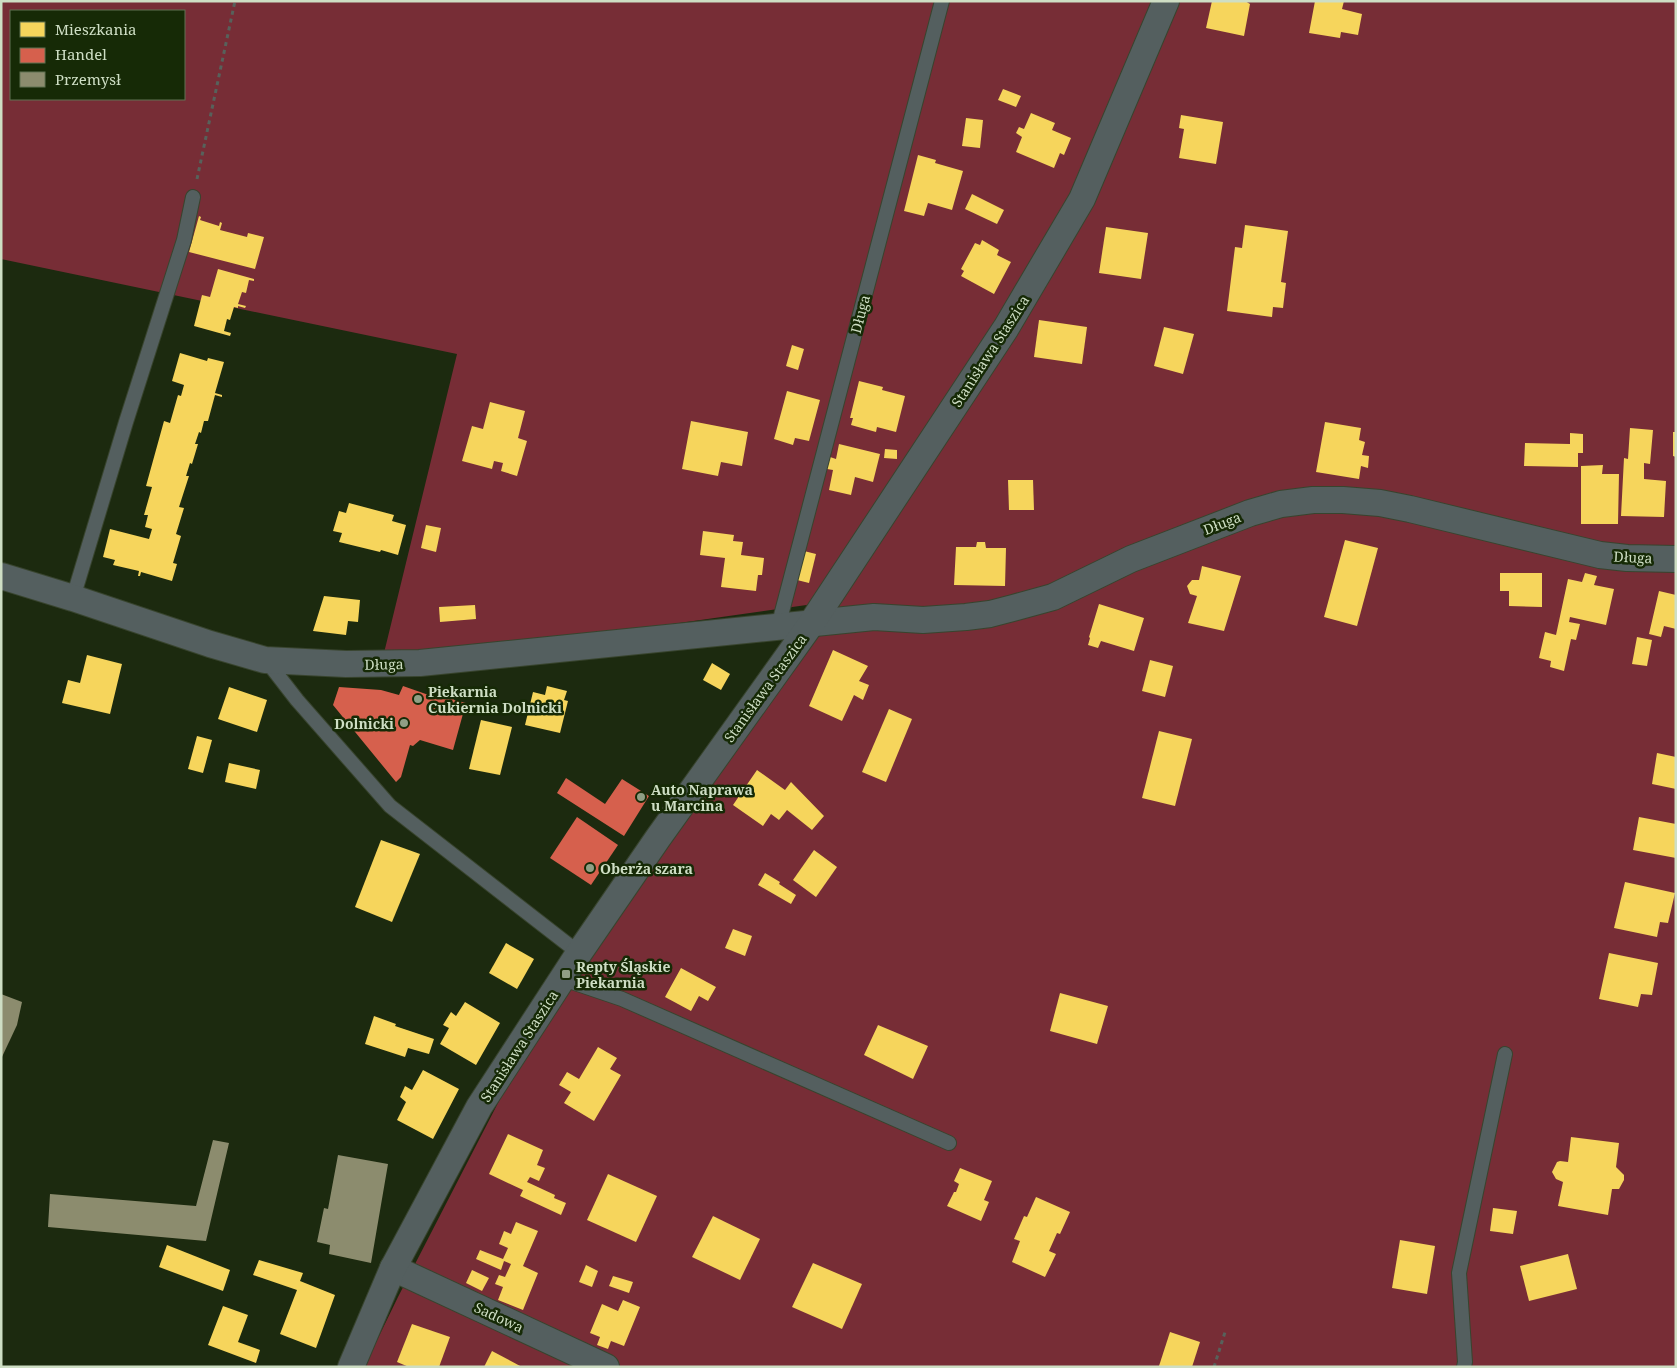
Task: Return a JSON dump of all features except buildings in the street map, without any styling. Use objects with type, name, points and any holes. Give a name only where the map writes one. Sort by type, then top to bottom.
[{"type":"street","name":"Stanisława Staszica","points":[[351,1367],[393,1268],[480,1108],[579,953],[666,826],[811,624],[1006,328],[1082,199],[1166,1]]},
{"type":"street","name":"Długa","points":[[1,576],[265,660],[346,664],[420,664],[874,617],[923,620],[990,614],[1053,597],[1131,559],[1250,513],[1281,504],[1313,500],[1380,503],[1600,555],[1627,558],[1676,559]]},
{"type":"street","name":"Sadowa","points":[[393,1268],[606,1367]]},
{"type":"lane","name":"Długa","points":[[778,627],[942,1]]},
{"type":"lane","points":[[73,598],[184,240],[193,197]]},
{"type":"lane","points":[[265,660],[297,700],[390,806],[579,953]]},
{"type":"lane","points":[[563,978],[622,999],[949,1143]]},
{"type":"lane","points":[[1464,1367],[1459,1273],[1505,1054]]},
{"type":"path","points":[[193,197],[235,1]]},
{"type":"path","points":[[1214,1367],[1226,1329]]},
{"type":"shaded area","points":[[1,1],[1676,1],[1676,1367],[364,1367],[516,1068],[835,601],[481,651],[384,653],[457,354],[1,259]]},
{"type":"place","name":"Piekarnia Cukiernia Dolnicki","points":[[418,699]]},
{"type":"place","name":"Dolnicki","points":[[404,723]]},
{"type":"place","name":"Auto Naprawa u Marcina","points":[[641,797]]},
{"type":"place","name":"Oberża szara","points":[[590,868]]},
{"type":"place","name":"Repty Śląskie Piekarnia","points":[[566,974]]}]
